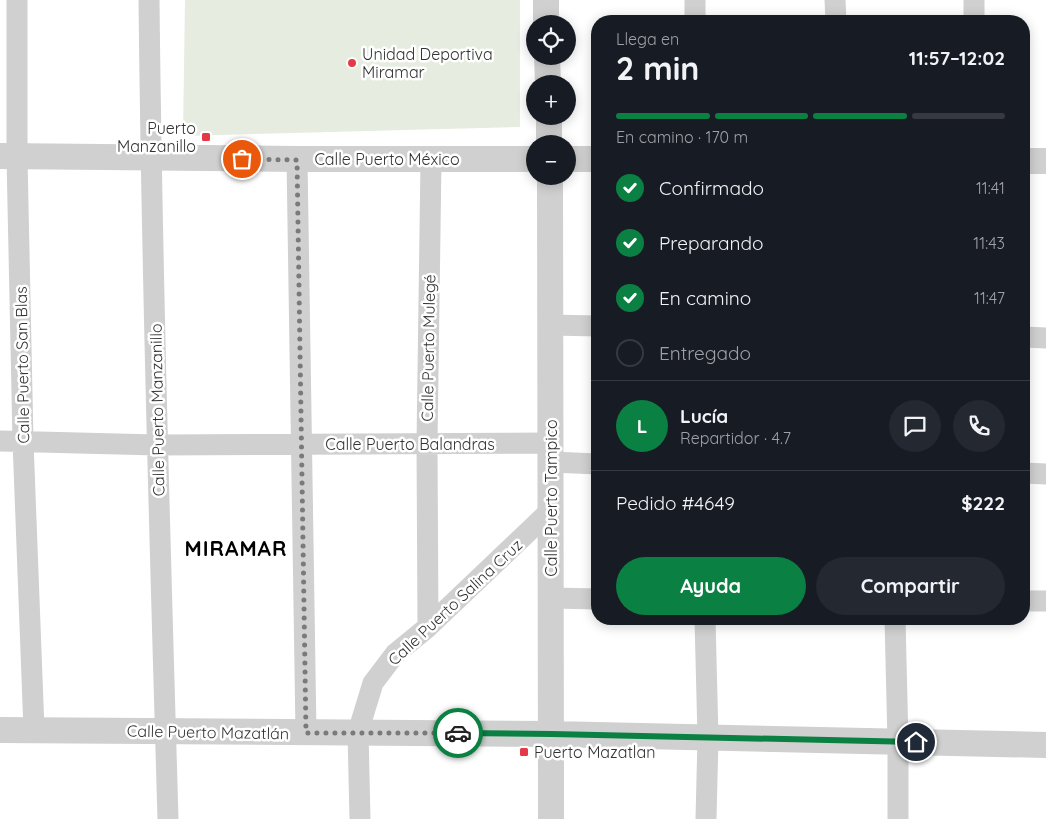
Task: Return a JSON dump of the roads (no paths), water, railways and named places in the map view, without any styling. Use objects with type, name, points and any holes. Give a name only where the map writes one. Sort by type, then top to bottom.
[{"type":"street","name":"Calle Puerto San Blas","points":[[17,0],[9,156],[24,442],[34,730]]},
{"type":"street","name":"Calle Puerto Manzanillo","points":[[149,0],[157,445],[168,819]]},
{"type":"street","points":[[546,0],[546,15]]},
{"type":"street","points":[[695,0],[695,15]]},
{"type":"street","points":[[835,0],[836,15]]},
{"type":"street","points":[[974,0],[974,15]]},
{"type":"street","name":"Calle Puerto México","points":[[9,156],[297,160],[526,159]]},
{"type":"street","points":[[576,159],[591,159]]},
{"type":"street","points":[[297,160],[306,733]]},
{"type":"street","name":"Calle Puerto Mulegé","points":[[428,626],[427,443],[431,160]]},
{"type":"street","points":[[1030,161],[1046,161]]},
{"type":"street","name":"Calle Puerto Tampico","points":[[550,185],[552,819]]},
{"type":"street","points":[[550,325],[591,326]]},
{"type":"street","points":[[1030,338],[1046,338]]},
{"type":"street","name":"Calle Puerto Balandras","points":[[0,441],[157,445],[427,443],[551,453],[591,462]]},
{"type":"street","points":[[1030,473],[1046,474]]},
{"type":"street","name":"Calle Puerto Salina Cruz","points":[[360,819],[358,732],[373,684],[395,654],[428,626],[552,510]]},
{"type":"street","points":[[552,598],[591,599]]},
{"type":"street","points":[[1030,601],[1046,601]]},
{"type":"street","points":[[705,625],[708,738],[706,819]]},
{"type":"street","points":[[895,625],[898,819]]},
{"type":"street","name":"Calle Puerto Mazatlán","points":[[0,730],[552,734],[1046,745]]},
{"type":"place","name":"Unidad Deportiva Miramar","points":[[352,63]]},
{"type":"place","name":"Puerto Manzanillo","points":[[206,137]]},
{"type":"place","name":"Puerto Mazatlan","points":[[524,752]]},
{"type":"district","name":"MIRAMAR","points":[[236,549]]}]
